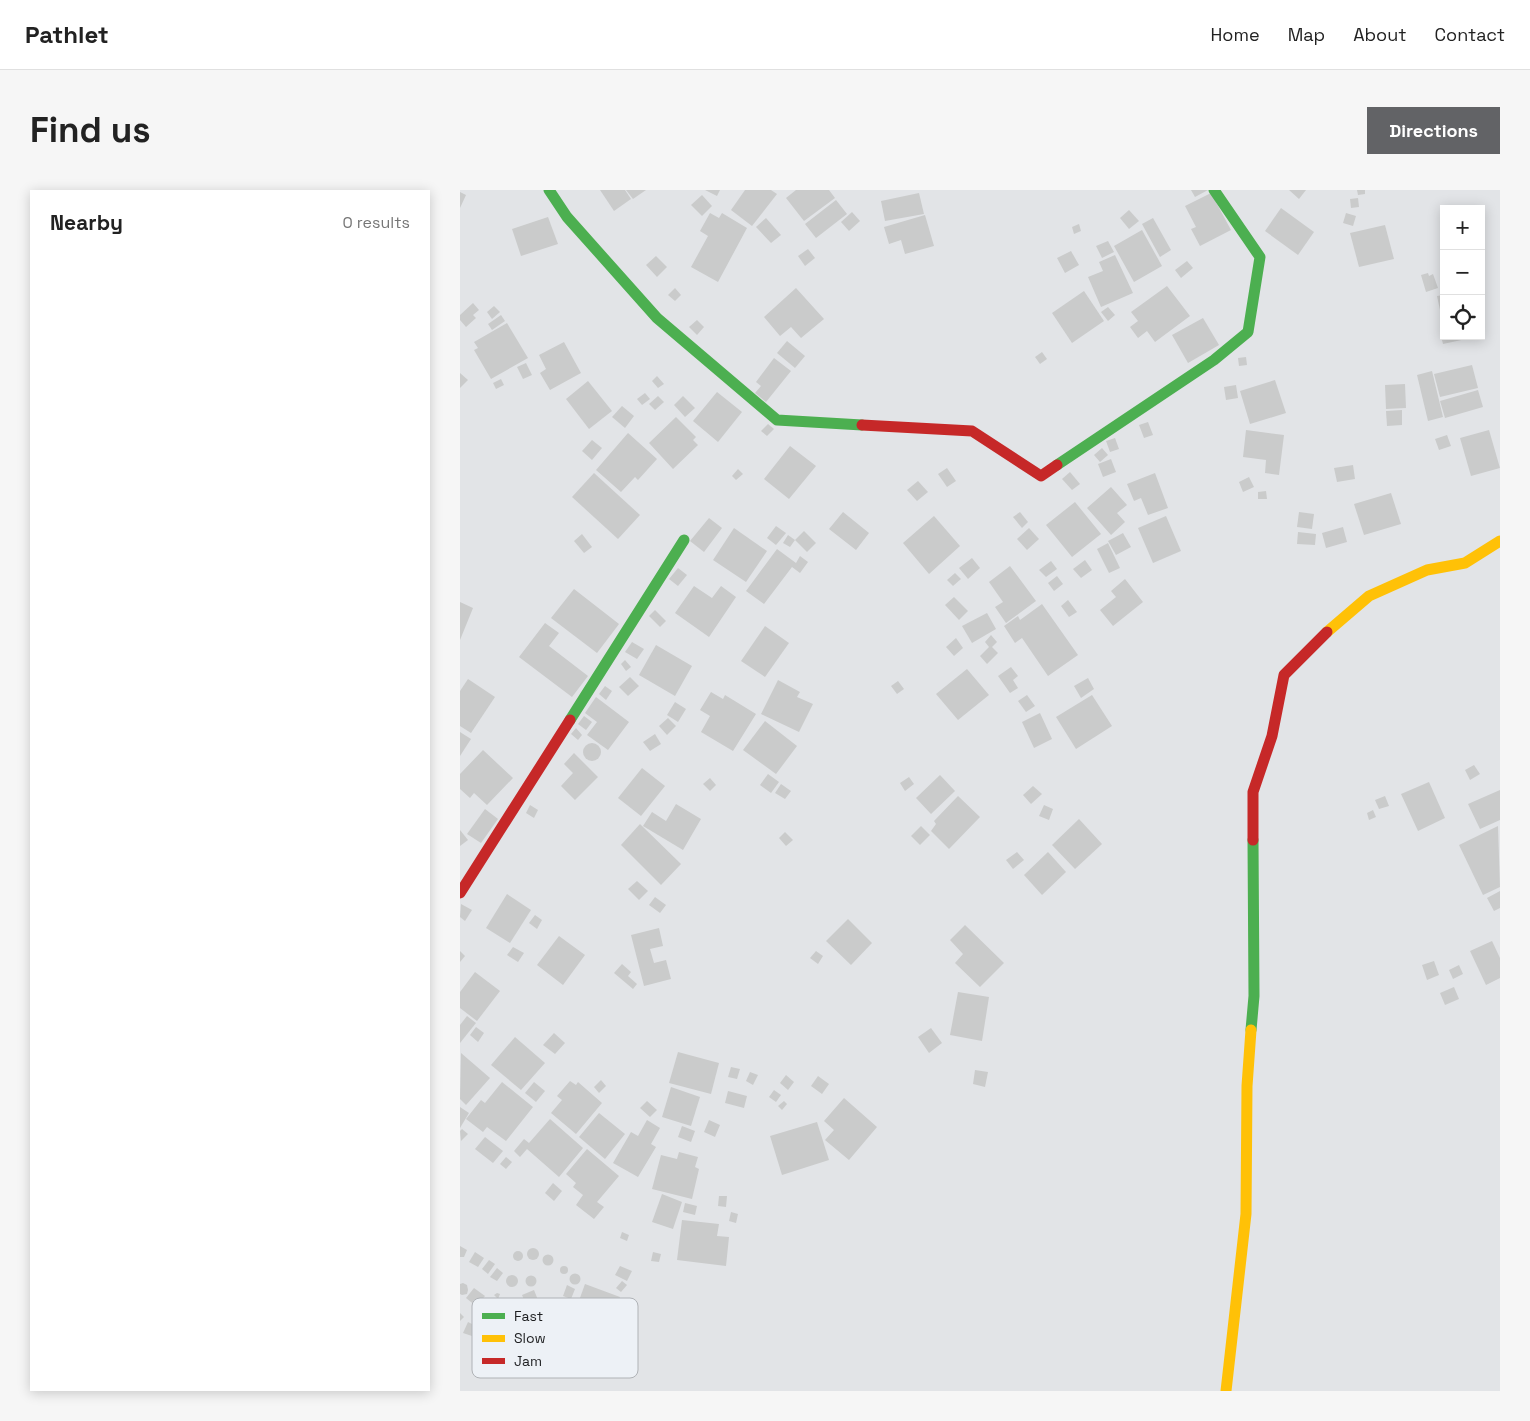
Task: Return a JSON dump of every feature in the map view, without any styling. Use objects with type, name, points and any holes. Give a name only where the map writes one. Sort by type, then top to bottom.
[{"type":"street","points":[[549,190],[568,217],[657,318],[777,420],[972,431],[1041,476],[1214,360],[1248,332],[1260,257],[1214,190]]},
{"type":"street","points":[[460,893],[684,540]]},
{"type":"street","points":[[1226,1391],[1246,1214],[1247,1086],[1254,996],[1253,792],[1272,736],[1284,675],[1326,633],[1369,596],[1427,570],[1465,564],[1500,541]]},
{"type":"building","points":[[600,190],[625,190],[631,199],[614,211]]},
{"type":"building","points":[[626,190],[646,190],[633,199]]},
{"type":"building","points":[[705,190],[720,190],[717,196]]},
{"type":"building","points":[[745,190],[771,190],[777,194],[752,226],[731,210]]},
{"type":"building","points":[[796,190],[829,190],[835,198],[804,221],[786,198]]},
{"type":"building","points":[[1191,190],[1208,190],[1195,197]]},
{"type":"building","points":[[1289,190],[1306,190],[1299,199]]},
{"type":"building","points":[[1357,190],[1365,190],[1365,194],[1358,195]]},
{"type":"building","points":[[460,192],[466,195],[460,208]]},
{"type":"building","points":[[919,193],[924,214],[885,221],[881,201]]},
{"type":"building","points":[[1211,193],[1231,230],[1200,246],[1191,229],[1196,227],[1185,206]]},
{"type":"building","points":[[702,195],[712,206],[702,216],[691,205]]},
{"type":"building","points":[[1358,198],[1359,207],[1351,208],[1350,199]]},
{"type":"building","points":[[836,200],[847,214],[816,238],[805,224]]},
{"type":"building","points":[[1281,208],[1314,232],[1298,255],[1265,231]]},
{"type":"building","points":[[1129,210],[1139,221],[1129,229],[1120,218]]},
{"type":"building","points":[[852,212],[860,221],[849,231],[841,222]]},
{"type":"building","points":[[710,213],[719,218],[722,213],[747,228],[718,282],[691,267],[708,236],[700,231]]},
{"type":"building","points":[[1346,213],[1356,216],[1353,226],[1343,223]]},
{"type":"building","points":[[925,215],[934,246],[905,254],[901,240],[889,244],[884,227]]},
{"type":"building","points":[[548,217],[558,244],[521,256],[512,229]]},
{"type":"building","points":[[766,218],[781,235],[771,243],[756,227]]},
{"type":"building","points":[[1153,218],[1171,250],[1160,257],[1142,224]]},
{"type":"building","points":[[1079,224],[1081,231],[1074,234],[1072,227]]},
{"type":"building","points":[[1385,225],[1394,259],[1359,267],[1350,233]]},
{"type":"building","points":[[1142,230],[1162,266],[1134,282],[1114,246]]},
{"type":"building","points":[[1108,241],[1114,252],[1102,258],[1096,246]]},
{"type":"building","points":[[808,249],[815,258],[805,266],[798,256]]},
{"type":"building","points":[[1071,251],[1079,265],[1065,273],[1057,258]]},
{"type":"building","points":[[1115,255],[1133,293],[1101,307],[1088,277],[1103,271],[1099,262]]},
{"type":"building","points":[[656,256],[667,267],[657,277],[646,265]]},
{"type":"building","points":[[1187,261],[1193,268],[1181,278],[1175,270]]},
{"type":"building","points":[[1428,273],[1429,276],[1433,274],[1438,288],[1426,292],[1421,275]]},
{"type":"building","points":[[1167,286],[1190,316],[1155,342],[1147,331],[1138,338],[1130,327],[1138,321],[1131,312]]},
{"type":"building","points":[[675,288],[681,295],[675,301],[668,295]]},
{"type":"building","points":[[796,288],[824,319],[801,338],[791,327],[780,336],[764,317]]},
{"type":"building","points":[[1084,291],[1104,321],[1072,343],[1052,313]]},
{"type":"building","points":[[1437,296],[1440,296],[1440,310]]},
{"type":"building","points":[[473,303],[479,310],[473,315],[476,318],[466,327],[460,320],[460,315]]},
{"type":"building","points":[[494,306],[500,312],[492,319],[487,312]]},
{"type":"building","points":[[1108,307],[1115,315],[1108,321],[1101,312]]},
{"type":"building","points":[[501,315],[505,321],[492,330],[488,324]]},
{"type":"building","points":[[1203,318],[1219,345],[1188,363],[1172,335]]},
{"type":"building","points":[[697,320],[704,327],[697,335],[689,327]]},
{"type":"building","points":[[507,323],[528,358],[491,379],[474,350],[478,348],[474,342]]},
{"type":"building","points":[[1442,340],[1461,340],[1443,344]]},
{"type":"building","points":[[787,341],[805,356],[795,368],[777,353]]},
{"type":"building","points":[[564,342],[581,373],[550,390],[540,373],[546,369],[539,355]]},
{"type":"building","points":[[1042,352],[1047,359],[1040,364],[1035,357]]},
{"type":"building","points":[[1246,357],[1247,365],[1239,366],[1238,358]]},
{"type":"building","points":[[774,358],[791,371],[766,402],[755,393],[761,386],[756,382]]},
{"type":"building","points":[[526,363],[532,375],[523,379],[517,367]]},
{"type":"building","points":[[1472,365],[1478,388],[1440,397],[1434,374]]},
{"type":"building","points":[[1432,371],[1443,417],[1428,421],[1417,375]]},
{"type":"building","points":[[460,373],[468,380],[460,388]]},
{"type":"building","points":[[657,376],[664,384],[658,388],[652,381]]},
{"type":"building","points":[[501,379],[504,385],[496,389],[493,383]]},
{"type":"building","points":[[1275,380],[1286,413],[1250,424],[1240,391]]},
{"type":"building","points":[[588,381],[612,411],[589,429],[566,399]]},
{"type":"building","points":[[1405,384],[1406,408],[1386,409],[1385,385]]},
{"type":"building","points":[[1236,385],[1238,398],[1226,400],[1224,387]]},
{"type":"building","points":[[1478,390],[1483,407],[1445,418],[1440,401]]},
{"type":"building","points":[[717,392],[742,412],[718,442],[693,421]]},
{"type":"building","points":[[645,393],[650,399],[642,405],[637,399]]},
{"type":"building","points":[[658,396],[664,402],[655,410],[649,404]]},
{"type":"building","points":[[683,396],[695,408],[685,417],[674,405]]},
{"type":"building","points":[[622,406],[634,416],[625,428],[612,417]]},
{"type":"building","points":[[1402,410],[1402,425],[1387,426],[1386,411]]},
{"type":"building","points":[[676,417],[696,437],[693,440],[698,445],[673,469],[649,443]]},
{"type":"building","points":[[1148,422],[1153,435],[1144,438],[1139,425]]},
{"type":"building","points":[[768,424],[774,429],[767,436],[761,431]]},
{"type":"building","points":[[1246,430],[1284,435],[1279,475],[1265,473],[1266,460],[1243,457]]},
{"type":"building","points":[[1489,430],[1500,468],[1471,476],[1460,438]]},
{"type":"building","points":[[628,433],[657,459],[638,480],[635,477],[621,492],[596,470]]},
{"type":"building","points":[[1447,435],[1451,446],[1439,450],[1435,439]]},
{"type":"building","points":[[1115,438],[1119,449],[1110,452],[1106,441]]},
{"type":"building","points":[[592,440],[602,448],[592,460],[582,451]]},
{"type":"building","points":[[790,446],[816,466],[789,499],[764,479]]},
{"type":"building","points":[[1102,448],[1108,455],[1100,462],[1094,455]]},
{"type":"building","points":[[1111,459],[1116,472],[1103,477],[1098,464]]},
{"type":"building","points":[[1353,465],[1355,479],[1337,482],[1334,468]]},
{"type":"building","points":[[947,468],[956,481],[947,487],[938,474]]},
{"type":"building","points":[[738,469],[743,474],[736,480],[732,476]]},
{"type":"building","points":[[1070,472],[1080,484],[1072,490],[1062,479]]},
{"type":"building","points":[[594,473],[640,515],[618,539],[572,497]]},
{"type":"building","points":[[1155,473],[1168,508],[1148,515],[1141,498],[1134,501],[1127,484]]},
{"type":"building","points":[[1249,477],[1254,487],[1243,492],[1239,482]]},
{"type":"building","points":[[918,481],[928,492],[917,501],[907,490]]},
{"type":"building","points":[[1111,487],[1127,505],[1117,513],[1125,522],[1111,535],[1087,508]]},
{"type":"building","points":[[1266,491],[1267,499],[1258,499],[1258,492]]},
{"type":"building","points":[[1391,493],[1401,524],[1364,535],[1354,504]]},
{"type":"building","points":[[1075,502],[1101,534],[1072,557],[1046,525]]},
{"type":"building","points":[[843,512],[869,533],[856,550],[829,529]]},
{"type":"building","points":[[1020,512],[1028,522],[1022,528],[1013,517]]},
{"type":"building","points":[[1299,512],[1314,514],[1312,529],[1297,527]]},
{"type":"building","points":[[934,516],[960,546],[929,574],[903,543]]},
{"type":"building","points":[[1166,516],[1181,551],[1153,563],[1138,528]]},
{"type":"building","points":[[709,518],[722,528],[704,552],[690,541]]},
{"type":"building","points":[[776,526],[786,533],[776,545],[767,538]]},
{"type":"building","points":[[1343,527],[1347,542],[1326,548],[1322,533]]},
{"type":"building","points":[[734,528],[767,551],[746,582],[713,560]]},
{"type":"building","points":[[1029,528],[1039,539],[1027,550],[1017,539]]},
{"type":"building","points":[[804,531],[816,543],[807,552],[795,540]]},
{"type":"building","points":[[1298,532],[1316,534],[1315,545],[1297,544]]},
{"type":"building","points":[[1123,533],[1131,547],[1116,555],[1108,541]]},
{"type":"building","points":[[582,534],[592,547],[584,553],[574,541]]},
{"type":"building","points":[[788,535],[795,540],[790,547],[783,543]]},
{"type":"building","points":[[1108,543],[1120,568],[1109,573],[1097,549]]},
{"type":"building","points":[[777,549],[796,563],[800,556],[808,562],[800,573],[792,567],[764,604],[746,591]]},
{"type":"building","points":[[972,558],[980,568],[968,579],[959,568]]},
{"type":"building","points":[[1085,560],[1092,570],[1081,578],[1073,569]]},
{"type":"building","points":[[1051,561],[1057,569],[1046,577],[1039,570]]},
{"type":"building","points":[[1010,566],[1036,601],[1006,623],[995,607],[1003,602],[989,582]]},
{"type":"building","points":[[678,568],[687,575],[678,586],[669,579]]},
{"type":"building","points":[[955,573],[961,579],[953,586],[947,580]]},
{"type":"building","points":[[1057,576],[1063,584],[1054,591],[1048,583]]},
{"type":"building","points":[[1125,579],[1143,602],[1113,626],[1100,610],[1116,597],[1111,591]]},
{"type":"building","points":[[694,586],[712,598],[721,586],[736,597],[709,637],[675,613]]},
{"type":"building","points":[[574,589],[619,624],[597,653],[551,618]]},
{"type":"building","points":[[954,597],[968,611],[959,620],[945,605]]},
{"type":"building","points":[[1068,600],[1077,612],[1069,617],[1061,606]]},
{"type":"building","points":[[460,602],[473,608],[460,640]]},
{"type":"building","points":[[1042,604],[1078,655],[1048,676],[1022,638],[1015,643],[1004,626],[1018,616],[1020,620]]},
{"type":"building","points":[[655,610],[666,621],[660,627],[649,616]]},
{"type":"building","points":[[987,613],[996,629],[972,643],[962,626]]},
{"type":"building","points":[[545,623],[559,633],[549,646],[588,676],[572,697],[519,657]]},
{"type":"building","points":[[765,626],[789,643],[765,677],[741,661]]},
{"type":"building","points":[[991,635],[997,642],[992,647],[998,653],[987,664],[980,656],[989,647],[985,642]]},
{"type":"building","points":[[956,638],[963,648],[954,656],[946,647]]},
{"type":"building","points":[[632,642],[644,649],[637,659],[625,652]]},
{"type":"building","points":[[656,645],[692,666],[675,696],[639,675]]},
{"type":"building","points":[[625,660],[631,667],[626,671],[621,664]]},
{"type":"building","points":[[1011,667],[1018,676],[1013,680],[1018,688],[1010,693],[998,676]]},
{"type":"building","points":[[967,669],[989,695],[958,720],[936,694]]},
{"type":"building","points":[[630,677],[639,686],[628,696],[619,687]]},
{"type":"building","points":[[1088,678],[1094,689],[1081,698],[1074,686]]},
{"type":"building","points":[[468,679],[495,697],[471,733],[460,726],[460,691]]},
{"type":"building","points":[[778,680],[800,692],[797,697],[813,704],[799,732],[761,714]]},
{"type":"building","points":[[898,681],[904,689],[897,694],[891,686]]},
{"type":"building","points":[[605,686],[612,691],[606,700],[599,694]]},
{"type":"building","points":[[711,692],[723,699],[725,695],[756,714],[733,751],[701,732],[710,716],[700,710]]},
{"type":"building","points":[[1027,695],[1035,706],[1026,712],[1018,701]]},
{"type":"building","points":[[1092,695],[1112,726],[1076,749],[1056,717]]},
{"type":"building","points":[[596,697],[629,722],[608,750],[587,735],[597,722],[585,713]]},
{"type":"building","points":[[675,702],[686,709],[678,722],[667,715]]},
{"type":"building","points":[[1040,713],[1052,739],[1034,748],[1022,722]]},
{"type":"building","points":[[584,716],[592,722],[586,730],[578,724]]},
{"type":"building","points":[[668,718],[676,726],[667,735],[659,726]]},
{"type":"building","points":[[765,721],[797,746],[776,774],[743,750]]},
{"type":"building","points":[[576,728],[582,735],[578,740],[571,734]]},
{"type":"building","points":[[460,732],[471,739],[460,756]]},
{"type":"building","points":[[655,734],[661,744],[650,751],[643,742]]},
{"type":"building","points":[[588,743],[596,743],[601,748],[599,759],[588,761],[583,756],[583,748]]},
{"type":"building","points":[[483,750],[513,778],[487,805],[474,793],[470,798],[460,789],[460,774]]},
{"type":"building","points":[[574,753],[598,777],[575,800],[561,786],[573,773],[564,764]]},
{"type":"building","points":[[1474,765],[1480,774],[1470,780],[1465,770]]},
{"type":"building","points":[[642,768],[665,786],[641,816],[618,798]]},
{"type":"building","points":[[768,774],[779,782],[771,793],[760,785]]},
{"type":"building","points":[[940,775],[955,791],[931,814],[916,798]]},
{"type":"building","points":[[909,777],[914,784],[905,791],[900,783]]},
{"type":"building","points":[[710,778],[716,785],[710,791],[703,784]]},
{"type":"building","points":[[1429,782],[1445,818],[1418,831],[1401,794]]},
{"type":"building","points":[[781,784],[791,791],[785,799],[775,793]]},
{"type":"building","points":[[1033,786],[1042,794],[1031,804],[1023,795]]},
{"type":"building","points":[[1500,790],[1500,820],[1480,829],[1468,804]]},
{"type":"building","points":[[958,796],[980,817],[949,849],[931,831],[936,824],[934,821]]},
{"type":"building","points":[[1385,796],[1389,806],[1379,809],[1375,800]]},
{"type":"building","points":[[676,804],[701,819],[683,850],[643,826],[652,812],[666,821]]},
{"type":"building","points":[[530,805],[538,810],[534,818],[526,813]]},
{"type":"building","points":[[1044,805],[1053,809],[1049,820],[1039,816]]},
{"type":"building","points":[[485,809],[498,819],[481,843],[467,834]]},
{"type":"building","points":[[1373,810],[1376,817],[1369,820],[1367,813]]},
{"type":"building","points":[[1079,819],[1102,844],[1075,869],[1052,845]]},
{"type":"building","points":[[640,824],[681,864],[661,885],[621,845]]},
{"type":"building","points":[[921,826],[930,835],[920,845],[911,836]]},
{"type":"building","points":[[1498,826],[1500,887],[1483,895],[1459,845]]},
{"type":"building","points":[[460,830],[468,840],[460,846]]},
{"type":"building","points":[[785,832],[793,840],[786,846],[779,838]]},
{"type":"building","points":[[1017,852],[1024,860],[1013,869],[1006,860]]},
{"type":"building","points":[[1048,852],[1066,872],[1042,895],[1024,875]]},
{"type":"building","points":[[637,881],[648,891],[639,900],[628,889]]},
{"type":"building","points":[[1500,891],[1500,908],[1494,911],[1487,898]]},
{"type":"building","points":[[507,894],[531,910],[510,943],[486,928]]},
{"type":"building","points":[[655,897],[666,905],[660,913],[649,905]]},
{"type":"building","points":[[461,904],[472,910],[465,921],[460,917]]},
{"type":"building","points":[[535,915],[542,920],[537,929],[529,923]]},
{"type":"building","points":[[848,919],[872,943],[851,965],[826,941]]},
{"type":"building","points":[[965,925],[1004,963],[980,987],[955,963],[963,954],[950,940]]},
{"type":"building","points":[[659,928],[663,946],[650,949],[654,963],[666,960],[671,979],[644,986],[631,935]]},
{"type":"building","points":[[559,936],[585,955],[563,985],[537,965]]},
{"type":"building","points":[[1492,941],[1500,958],[1500,978],[1486,985],[1470,951]]},
{"type":"building","points":[[513,947],[524,953],[518,962],[507,955]]},
{"type":"building","points":[[460,951],[465,956],[460,962]]},
{"type":"building","points":[[816,951],[823,956],[818,964],[810,958]]},
{"type":"building","points":[[1434,961],[1439,975],[1427,980],[1422,965]]},
{"type":"building","points":[[622,964],[631,972],[628,976],[637,984],[633,989],[614,973]]},
{"type":"building","points":[[1459,965],[1463,974],[1453,979],[1449,970]]},
{"type":"building","points":[[475,972],[500,991],[477,1021],[460,1008],[460,992]]},
{"type":"building","points":[[1454,987],[1459,999],[1445,1005],[1440,993]]},
{"type":"building","points":[[958,992],[989,997],[982,1041],[950,1035]]},
{"type":"building","points":[[467,1016],[476,1023],[460,1043],[460,1025]]},
{"type":"building","points":[[476,1027],[484,1033],[478,1042],[470,1035]]},
{"type":"building","points":[[931,1028],[942,1043],[929,1053],[918,1037]]},
{"type":"building","points":[[554,1033],[565,1043],[555,1054],[543,1045]]},
{"type":"building","points":[[515,1037],[545,1063],[521,1090],[491,1065]]},
{"type":"building","points":[[678,1052],[719,1063],[711,1094],[669,1083]]},
{"type":"building","points":[[461,1053],[490,1078],[466,1105],[460,1099]]},
{"type":"building","points":[[731,1067],[740,1069],[737,1079],[728,1077]]},
{"type":"building","points":[[975,1070],[988,1072],[985,1087],[973,1084]]},
{"type":"building","points":[[750,1072],[758,1075],[753,1085],[746,1081]]},
{"type":"building","points":[[786,1075],[794,1082],[788,1090],[780,1083]]},
{"type":"building","points":[[818,1076],[829,1084],[822,1094],[811,1086]]},
{"type":"building","points":[[601,1080],[606,1086],[599,1093],[594,1087]]},
{"type":"building","points":[[570,1081],[576,1085],[578,1082],[602,1103],[576,1134],[551,1113],[562,1100],[557,1096]]},
{"type":"building","points":[[502,1082],[533,1107],[506,1141],[487,1127],[483,1132],[466,1119],[481,1100],[485,1103]]},
{"type":"building","points":[[534,1082],[545,1091],[536,1102],[525,1093]]},
{"type":"building","points":[[671,1087],[700,1097],[691,1126],[662,1117]]},
{"type":"building","points":[[774,1090],[781,1095],[776,1102],[769,1097]]},
{"type":"building","points":[[728,1091],[747,1096],[744,1108],[725,1103]]},
{"type":"building","points":[[844,1098],[877,1127],[849,1160],[825,1140],[834,1130],[824,1121]]},
{"type":"building","points":[[647,1101],[657,1110],[650,1117],[640,1108]]},
{"type":"building","points":[[784,1101],[787,1104],[782,1110],[778,1106]]},
{"type":"building","points":[[460,1107],[469,1113],[460,1128]]},
{"type":"building","points":[[599,1113],[625,1134],[605,1159],[579,1137]]},
{"type":"building","points":[[550,1119],[583,1148],[559,1177],[527,1149],[520,1157],[514,1151],[524,1139],[529,1143]]},
{"type":"building","points":[[647,1120],[660,1128],[651,1144],[656,1147],[638,1177],[613,1163],[631,1132],[638,1136]]},
{"type":"building","points":[[709,1120],[720,1125],[715,1137],[704,1132]]},
{"type":"building","points":[[817,1122],[829,1160],[782,1175],[770,1136]]},
{"type":"building","points":[[682,1126],[695,1131],[691,1142],[678,1137]]},
{"type":"building","points":[[462,1129],[468,1134],[461,1141],[460,1131]]},
{"type":"building","points":[[485,1137],[503,1151],[493,1163],[475,1149]]},
{"type":"building","points":[[587,1149],[619,1176],[597,1202],[604,1207],[594,1219],[576,1205],[583,1195],[573,1187],[576,1183],[566,1174]]},
{"type":"building","points":[[679,1152],[698,1157],[695,1167],[699,1169],[692,1199],[652,1189],[661,1155],[677,1159]]},
{"type":"building","points":[[506,1157],[512,1162],[506,1169],[500,1164]]},
{"type":"building","points":[[553,1183],[562,1191],[554,1201],[545,1193]]},
{"type":"building","points":[[662,1194],[682,1202],[673,1229],[652,1222]]},
{"type":"building","points":[[719,1196],[727,1196],[726,1207],[718,1206]]},
{"type":"building","points":[[685,1203],[697,1206],[695,1215],[683,1212]]},
{"type":"building","points":[[731,1212],[738,1214],[736,1223],[729,1221]]},
{"type":"building","points":[[682,1220],[719,1224],[717,1236],[729,1237],[726,1266],[677,1260]]},
{"type":"building","points":[[622,1232],[629,1235],[627,1241],[620,1238]]},
{"type":"building","points":[[460,1246],[467,1250],[464,1257],[460,1257]]},
{"type":"building","points":[[533,1248],[539,1254],[533,1260],[527,1254]]},
{"type":"building","points":[[516,1251],[520,1251],[523,1256],[522,1260],[516,1261],[513,1258],[513,1254]]},
{"type":"building","points":[[475,1252],[484,1258],[478,1267],[469,1262]]},
{"type":"building","points":[[653,1252],[661,1254],[659,1262],[651,1261]]},
{"type":"building","points":[[546,1255],[550,1255],[553,1260],[552,1264],[546,1265],[543,1262],[543,1258]]},
{"type":"building","points":[[489,1260],[495,1264],[488,1274],[482,1269]]},
{"type":"building","points":[[564,1266],[568,1270],[564,1274],[560,1270]]},
{"type":"building","points":[[620,1266],[632,1271],[627,1281],[615,1275]]},
{"type":"building","points":[[497,1268],[503,1273],[497,1281],[490,1277]]},
{"type":"building","points":[[573,1274],[577,1274],[580,1279],[579,1283],[573,1284],[570,1281],[570,1277]]},
{"type":"building","points":[[510,1275],[514,1275],[518,1281],[514,1287],[510,1287],[506,1283],[506,1279]]},
{"type":"building","points":[[529,1276],[533,1276],[536,1281],[535,1285],[529,1286],[526,1283],[526,1279]]},
{"type":"building","points":[[622,1281],[627,1285],[621,1292],[616,1288]]},
{"type":"building","points":[[460,1284],[467,1285],[468,1290],[467,1294],[462,1295],[460,1294]]},
{"type":"building","points":[[585,1284],[620,1297],[620,1298],[580,1298]]},
{"type":"building","points":[[567,1285],[575,1289],[571,1298],[563,1296]]},
{"type":"building","points":[[474,1288],[485,1296],[483,1298],[472,1298],[472,1303],[466,1298]]},
{"type":"building","points":[[534,1290],[537,1298],[523,1298],[522,1295]]},
{"type":"building","points":[[497,1293],[500,1294],[498,1298],[494,1295]]},
{"type":"building","points":[[460,1313],[464,1317],[460,1321]]},
{"type":"building","points":[[468,1322],[472,1324],[472,1336],[463,1333]]},
{"type":"traffic: fast","points":[[549,190],[567,217],[657,318],[777,420],[862,425]]},
{"type":"traffic: fast","points":[[1057,465],[1214,360],[1248,332],[1260,257],[1214,190]]},
{"type":"traffic: fast","points":[[570,720],[684,540]]},
{"type":"traffic: fast","points":[[1251,1030],[1254,996],[1253,840]]},
{"type":"traffic: slow","points":[[1327,632],[1369,596],[1427,570],[1465,563],[1500,541]]},
{"type":"traffic: slow","points":[[1226,1391],[1246,1214],[1247,1086],[1251,1030]]},
{"type":"traffic: jam","points":[[862,425],[972,431],[1041,476],[1057,465]]},
{"type":"traffic: jam","points":[[1253,840],[1253,792],[1272,736],[1284,675],[1327,632]]},
{"type":"traffic: jam","points":[[460,893],[570,720]]}]
